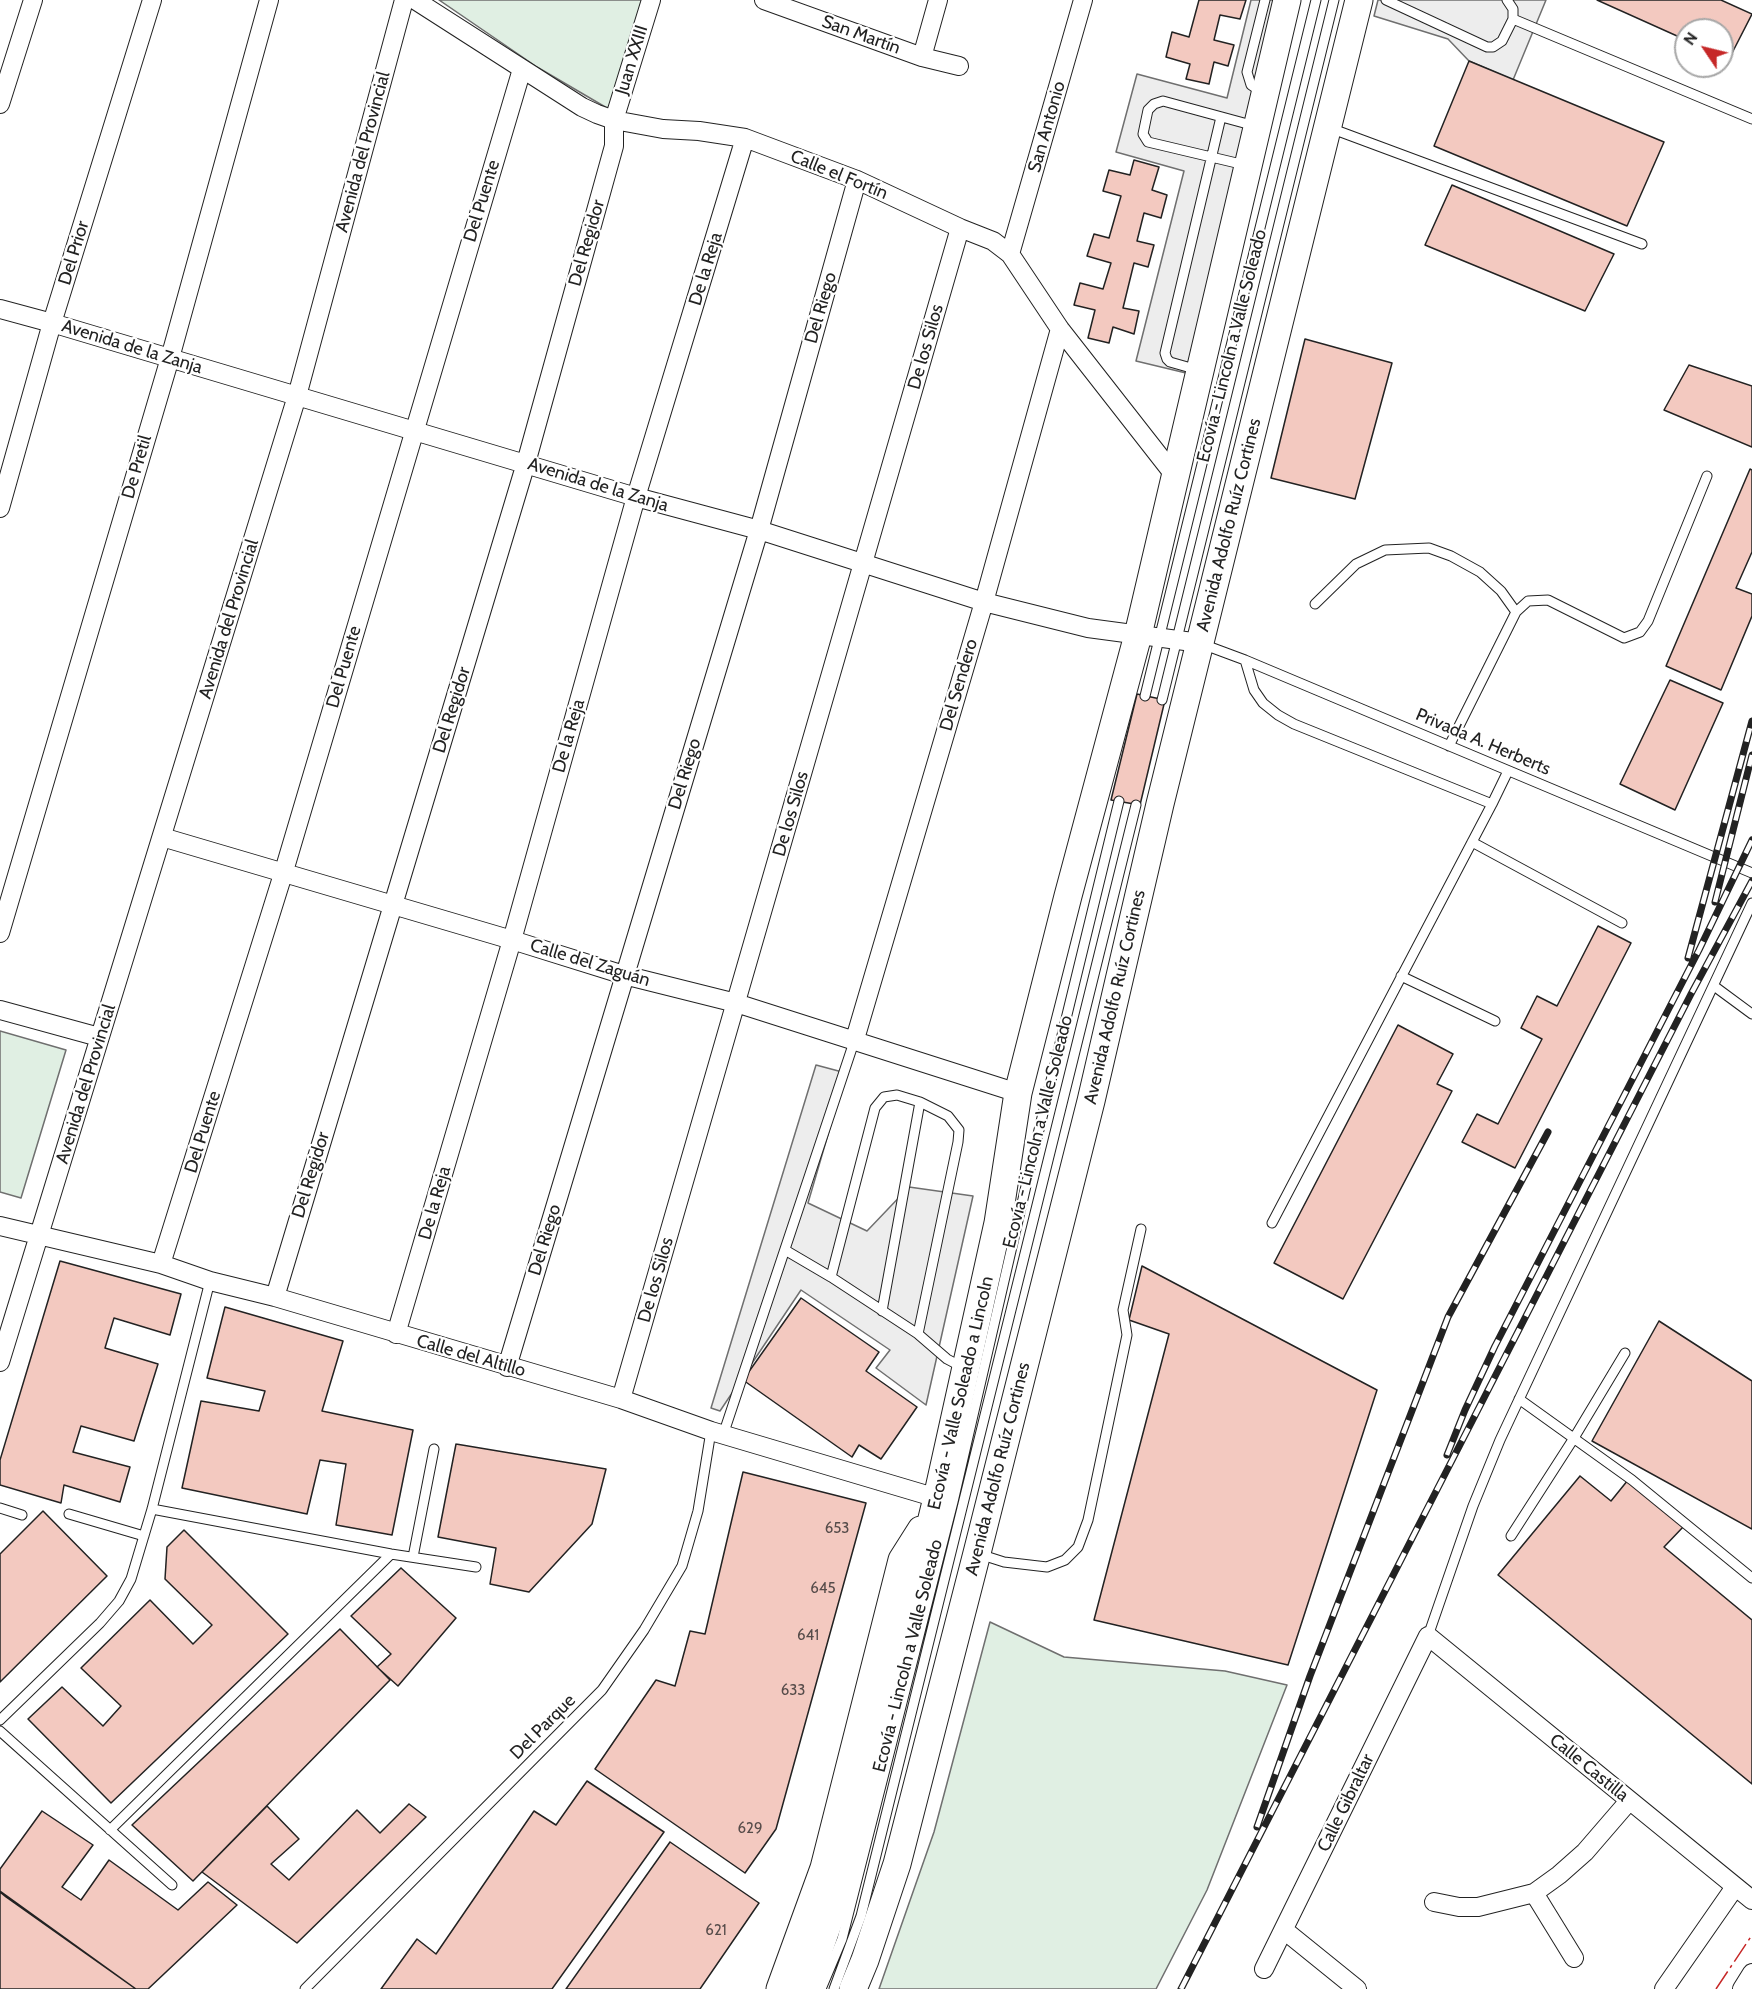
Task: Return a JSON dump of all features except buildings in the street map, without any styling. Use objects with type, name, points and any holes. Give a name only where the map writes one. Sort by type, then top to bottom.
[{"type":"main road","name":"Avenida Adolfo Ruíz Cortines","points":[[854,1989],[866,1960],[897,1864],[1091,1101],[1168,639],[1175,476],[1287,0]]},
{"type":"main road","name":"Avenida Adolfo Ruíz Cortines","points":[[805,1989],[845,1875],[936,1505],[998,1223],[1018,1093],[1068,896],[1168,639],[1328,127],[1359,0]]},
{"type":"main road","name":"Avenida Adolfo Ruíz Cortines","points":[[780,1989],[824,1868],[902,1560],[936,1505]]},
{"type":"street","points":[[0,104],[33,0]]},
{"type":"street","name":"Del Prior","points":[[0,508],[52,323],[152,0]]},
{"type":"street","name":"De Pretil","points":[[0,933],[170,358],[269,0]]},
{"type":"street","name":"Avenida del Provincial","points":[[0,1362],[297,396],[404,0]]},
{"type":"street","name":"Calle el Fortín","points":[[415,0],[582,107],[614,120],[663,129],[699,131],[745,138],[857,180],[993,241],[1010,254],[1060,329],[1175,476]]},
{"type":"street","name":"Juan XXIII","points":[[614,120],[651,0]]},
{"type":"street","name":"San Martín","points":[[764,0],[791,5],[921,57],[959,66]]},
{"type":"street","points":[[921,57],[938,0]]},
{"type":"street","name":"San Antonio","points":[[1010,254],[1083,0]]},
{"type":"street","name":"Del Puente","points":[[162,1264],[284,871],[522,69]]},
{"type":"street","name":"Del Regidor","points":[[274,1297],[526,464],[614,146],[614,120]]},
{"type":"street","name":"De la Reja","points":[[396,1334],[512,940],[636,497],[745,138]]},
{"type":"street","name":"Del Riego","points":[[507,1367],[759,530],[857,180]]},
{"type":"street","name":"De los Silos","points":[[621,1399],[960,228]]},
{"type":"street","name":"Avenida de la Zanja","points":[[0,309],[636,497],[759,530],[984,602],[1088,628],[1168,639]]},
{"type":"street","name":"Del Sendero","points":[[855,1039],[984,602],[1060,329]]},
{"type":"street","name":"Calle del Zaguán","points":[[162,837],[284,871],[624,975],[736,1003],[855,1039],[1018,1093]]},
{"type":"street","points":[[0,1010],[99,1037]]},
{"type":"street","name":"Calle del Altillo","points":[[0,1226],[162,1264],[210,1281],[274,1297],[621,1399],[936,1505]]},
{"type":"street","name":"Calle Castilla","points":[[1428,1636],[1752,1900]]},
{"type":"street","name":"Calle Gibraltar","points":[[1264,1969],[1428,1636]]},
{"type":"street","points":[[1434,1902],[1459,1907],[1478,1907],[1534,1893],[1585,1852],[1629,1801]]},
{"type":"street","points":[[1664,1989],[1736,1887]]},
{"type":"street","points":[[1534,1893],[1574,1958]]},
{"type":"street","points":[[1284,1930],[1356,1989]]},
{"type":"street","points":[[1742,1989],[1752,1973]]},
{"type":"lane","points":[[1265,0],[1247,72],[1251,85],[1265,95]]},
{"type":"lane","points":[[1145,696],[1168,639],[1316,0]]},
{"type":"lane","name":"Ecovía - Lincoln a Valle Soleado","points":[[1162,700],[1168,639],[1334,0]]},
{"type":"lane","points":[[1386,0],[1487,47],[1493,47],[1502,41],[1513,20],[1513,9],[1507,0]]},
{"type":"lane","points":[[1513,20],[1752,119]]},
{"type":"lane","points":[[1248,166],[1148,142],[1143,134],[1148,110],[1154,104],[1163,101],[1257,126]]},
{"type":"lane","points":[[1200,370],[1170,362],[1165,353],[1221,117]]},
{"type":"lane","points":[[1328,127],[1642,244]]},
{"type":"lane","points":[[1449,746],[1516,612],[1528,601],[1548,600],[1624,638],[1640,632],[1648,621],[1707,476]]},
{"type":"lane","points":[[1315,604],[1356,564],[1385,550],[1429,548],[1480,572],[1501,591],[1516,612]]},
{"type":"lane","name":"Privada A. Herberts","points":[[1168,639],[1245,660],[1752,873]]},
{"type":"lane","points":[[1245,660],[1254,690],[1263,704],[1278,715],[1294,724],[1492,804]]},
{"type":"lane","points":[[1272,1223],[1508,771]]},
{"type":"lane","name":"Ecovía - Valle Soleado a Lincoln","points":[[821,1989],[842,1939],[947,1525],[1038,1134],[1119,801]]},
{"type":"lane","name":"Ecovía - Lincoln a Valle Soleado","points":[[834,1989],[861,1916],[1136,805]]},
{"type":"lane","points":[[1472,842],[1622,923]]},
{"type":"lane","points":[[1428,1636],[1473,1506],[1500,1440],[1752,903]]},
{"type":"lane","points":[[1401,976],[1495,1021]]},
{"type":"lane","points":[[1714,986],[1752,1014]]},
{"type":"lane","name":"Del Parque","points":[[305,1989],[602,1690],[645,1630],[682,1566],[717,1433],[785,1250],[855,1039]]},
{"type":"lane","points":[[831,1277],[875,1108],[884,1096],[897,1095],[920,1102],[948,1116],[959,1130],[918,1334]]},
{"type":"lane","points":[[882,1311],[920,1102]]},
{"type":"lane","points":[[977,1553],[1004,1562],[1047,1567],[1065,1560],[1077,1547],[1088,1520],[1127,1335],[1123,1310],[1141,1229]]},
{"type":"lane","points":[[785,1250],[918,1334],[948,1359],[966,1369]]},
{"type":"lane","points":[[0,1720],[100,1623],[119,1601],[131,1579],[152,1509],[210,1281]]},
{"type":"lane","points":[[1510,1536],[1574,1438],[1625,1353]]},
{"type":"lane","points":[[1519,1400],[1632,1480],[1752,1578]]},
{"type":"lane","points":[[412,1557],[434,1449]]},
{"type":"lane","points":[[0,1508],[22,1515]]},
{"type":"lane","points":[[152,1509],[391,1554],[476,1567]]},
{"type":"lane","points":[[69,1514],[144,1536]]},
{"type":"lane","points":[[110,1830],[391,1554]]},
{"type":"lane","points":[[0,1731],[172,1885]]},
{"type":"green space","points":[[439,0],[645,0],[614,103],[607,108],[537,67]]},
{"type":"green space","points":[[0,1031],[66,1050],[21,1198],[0,1192]]},
{"type":"green space","points":[[990,1622],[1064,1657],[1225,1671],[1287,1685],[1207,1890],[1156,1989],[879,1989],[934,1832]]},
{"type":"shaded area","points":[[1251,0],[1276,0],[1186,373],[1136,361],[1184,171],[1116,152],[1137,74],[1227,98]]},
{"type":"shaded area","points":[[1378,0],[1546,0],[1513,80],[1469,61],[1448,39],[1374,16]]},
{"type":"shaded area","points":[[816,1065],[846,1073],[808,1203],[867,1231],[909,1187],[973,1196],[926,1405],[876,1368],[890,1350],[801,1290],[720,1411],[711,1408]]},
{"type":"railway","points":[[1688,958],[1752,721]]},
{"type":"railway","points":[[1715,902],[1752,755]]},
{"type":"railway","points":[[1447,1455],[1495,1346],[1699,950],[1752,840]]},
{"type":"railway","points":[[1181,1989],[1691,994],[1752,881]]},
{"type":"railway","points":[[1257,1827],[1310,1676],[1448,1317],[1548,1132]]},
{"type":"power","points":[[1716,1989],[1752,1935]]}]
